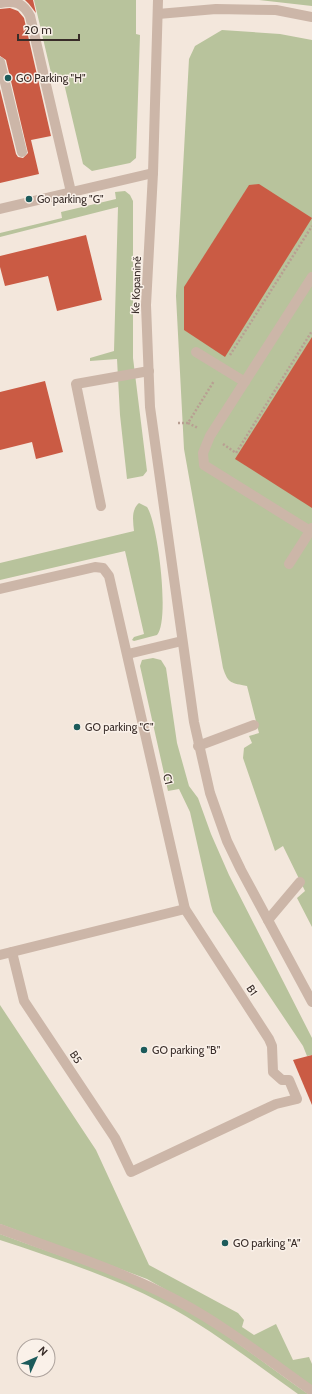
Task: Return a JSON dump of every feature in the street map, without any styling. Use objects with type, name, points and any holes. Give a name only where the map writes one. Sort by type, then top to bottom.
[{"type":"street","points":[[0,2],[10,0],[22,4],[30,16],[56,134],[71,192]]},
{"type":"street","name":"Ke Kopanině","points":[[158,0],[146,305],[150,406],[182,642],[198,746],[218,819],[241,870],[312,1002]]},
{"type":"street","points":[[158,14],[216,9],[276,10],[312,17]]},
{"type":"street","points":[[0,62],[22,152]]},
{"type":"street","points":[[0,209],[152,173]]},
{"type":"street","points":[[289,564],[311,529],[204,465],[203,453],[210,436],[312,277]]},
{"type":"street","points":[[196,352],[245,382]]},
{"type":"street","points":[[101,506],[76,384],[149,371]]},
{"type":"street","name":"C1","points":[[0,589],[95,567],[103,568],[109,576],[185,909]]},
{"type":"street","points":[[128,654],[182,642]]},
{"type":"street","points":[[198,746],[254,725]]},
{"type":"street","points":[[268,920],[300,882]]},
{"type":"street","points":[[0,955],[185,909]]},
{"type":"street","name":"B1","points":[[185,909],[269,1039],[272,1046],[274,1072],[282,1080],[289,1080],[297,1099]]},
{"type":"street","name":"B5","points":[[12,952],[24,1001],[115,1138],[131,1172],[276,1104],[297,1099]]},
{"type":"street","points":[[0,1229],[124,1276],[179,1301],[224,1329],[312,1391]]},
{"type":"path","points":[[227,360],[312,226]]},
{"type":"path","points":[[219,442],[236,452],[312,331]]},
{"type":"path","points":[[178,424],[188,423],[216,376]]},
{"type":"green space","points":[[34,0],[136,0],[136,34],[140,35],[136,158],[130,163],[92,171],[83,164],[62,75],[52,77]]},
{"type":"green space","points":[[259,0],[312,0],[312,6]]},
{"type":"green space","points":[[222,30],[280,34],[312,40],[312,927],[297,898],[305,891],[283,846],[275,851],[243,758],[244,748],[252,743],[249,736],[259,733],[247,686],[231,682],[223,668],[184,449],[176,296],[189,59],[195,46]]},
{"type":"green space","points":[[125,191],[130,195],[133,201],[133,358],[147,471],[143,476],[127,479],[120,415],[117,359],[90,361],[90,358],[114,351],[118,207],[0,237],[0,233],[62,218],[61,212],[116,199],[115,192]]},
{"type":"green space","points":[[139,503],[147,507],[151,517],[155,532],[161,572],[162,611],[161,626],[157,635],[134,641],[132,640],[134,637],[144,634],[125,551],[0,580],[0,563],[134,531],[134,512]]},
{"type":"green space","points":[[153,658],[161,660],[166,668],[177,743],[189,786],[198,798],[211,834],[229,875],[312,1038],[312,1055],[307,1056],[303,1046],[213,912],[190,812],[179,789],[168,791],[140,666],[142,660]]},
{"type":"green space","points":[[0,1005],[96,1150],[149,1265],[238,1313],[244,1320],[242,1327],[254,1335],[276,1324],[293,1360],[309,1357],[312,1364],[312,1386],[182,1299],[147,1279],[0,1224]]},
{"type":"green space","points":[[0,1234],[108,1273],[170,1301],[223,1333],[308,1394],[298,1394],[197,1323],[143,1293],[103,1276],[0,1240]]},
{"type":"building","points":[[25,0],[33,0],[36,13],[29,4]]},
{"type":"building","points":[[10,8],[18,11],[24,18],[51,136],[31,140],[39,174],[0,183],[0,89],[16,154],[18,157],[23,158],[28,153],[6,60],[0,56],[0,9]]},
{"type":"building","points":[[259,184],[312,218],[225,357],[184,330],[184,287],[249,185]]},
{"type":"building","points":[[86,235],[102,300],[57,311],[48,276],[5,286],[0,267],[0,256]]},
{"type":"building","points":[[312,337],[312,508],[235,459]]},
{"type":"building","points":[[45,381],[63,452],[36,459],[32,442],[0,450],[0,392]]},
{"type":"building","points":[[312,1055],[312,1105],[293,1060]]},
{"type":"place","name":"GO Parking \"H\"","points":[[8,78]]},
{"type":"place","name":"Go parking \"G\"","points":[[29,199]]},
{"type":"place","name":"GO parking \"C\"","points":[[77,727]]},
{"type":"place","name":"GO parking \"B\"","points":[[144,1050]]},
{"type":"place","name":"GO parking \"A\"","points":[[225,1243]]}]
